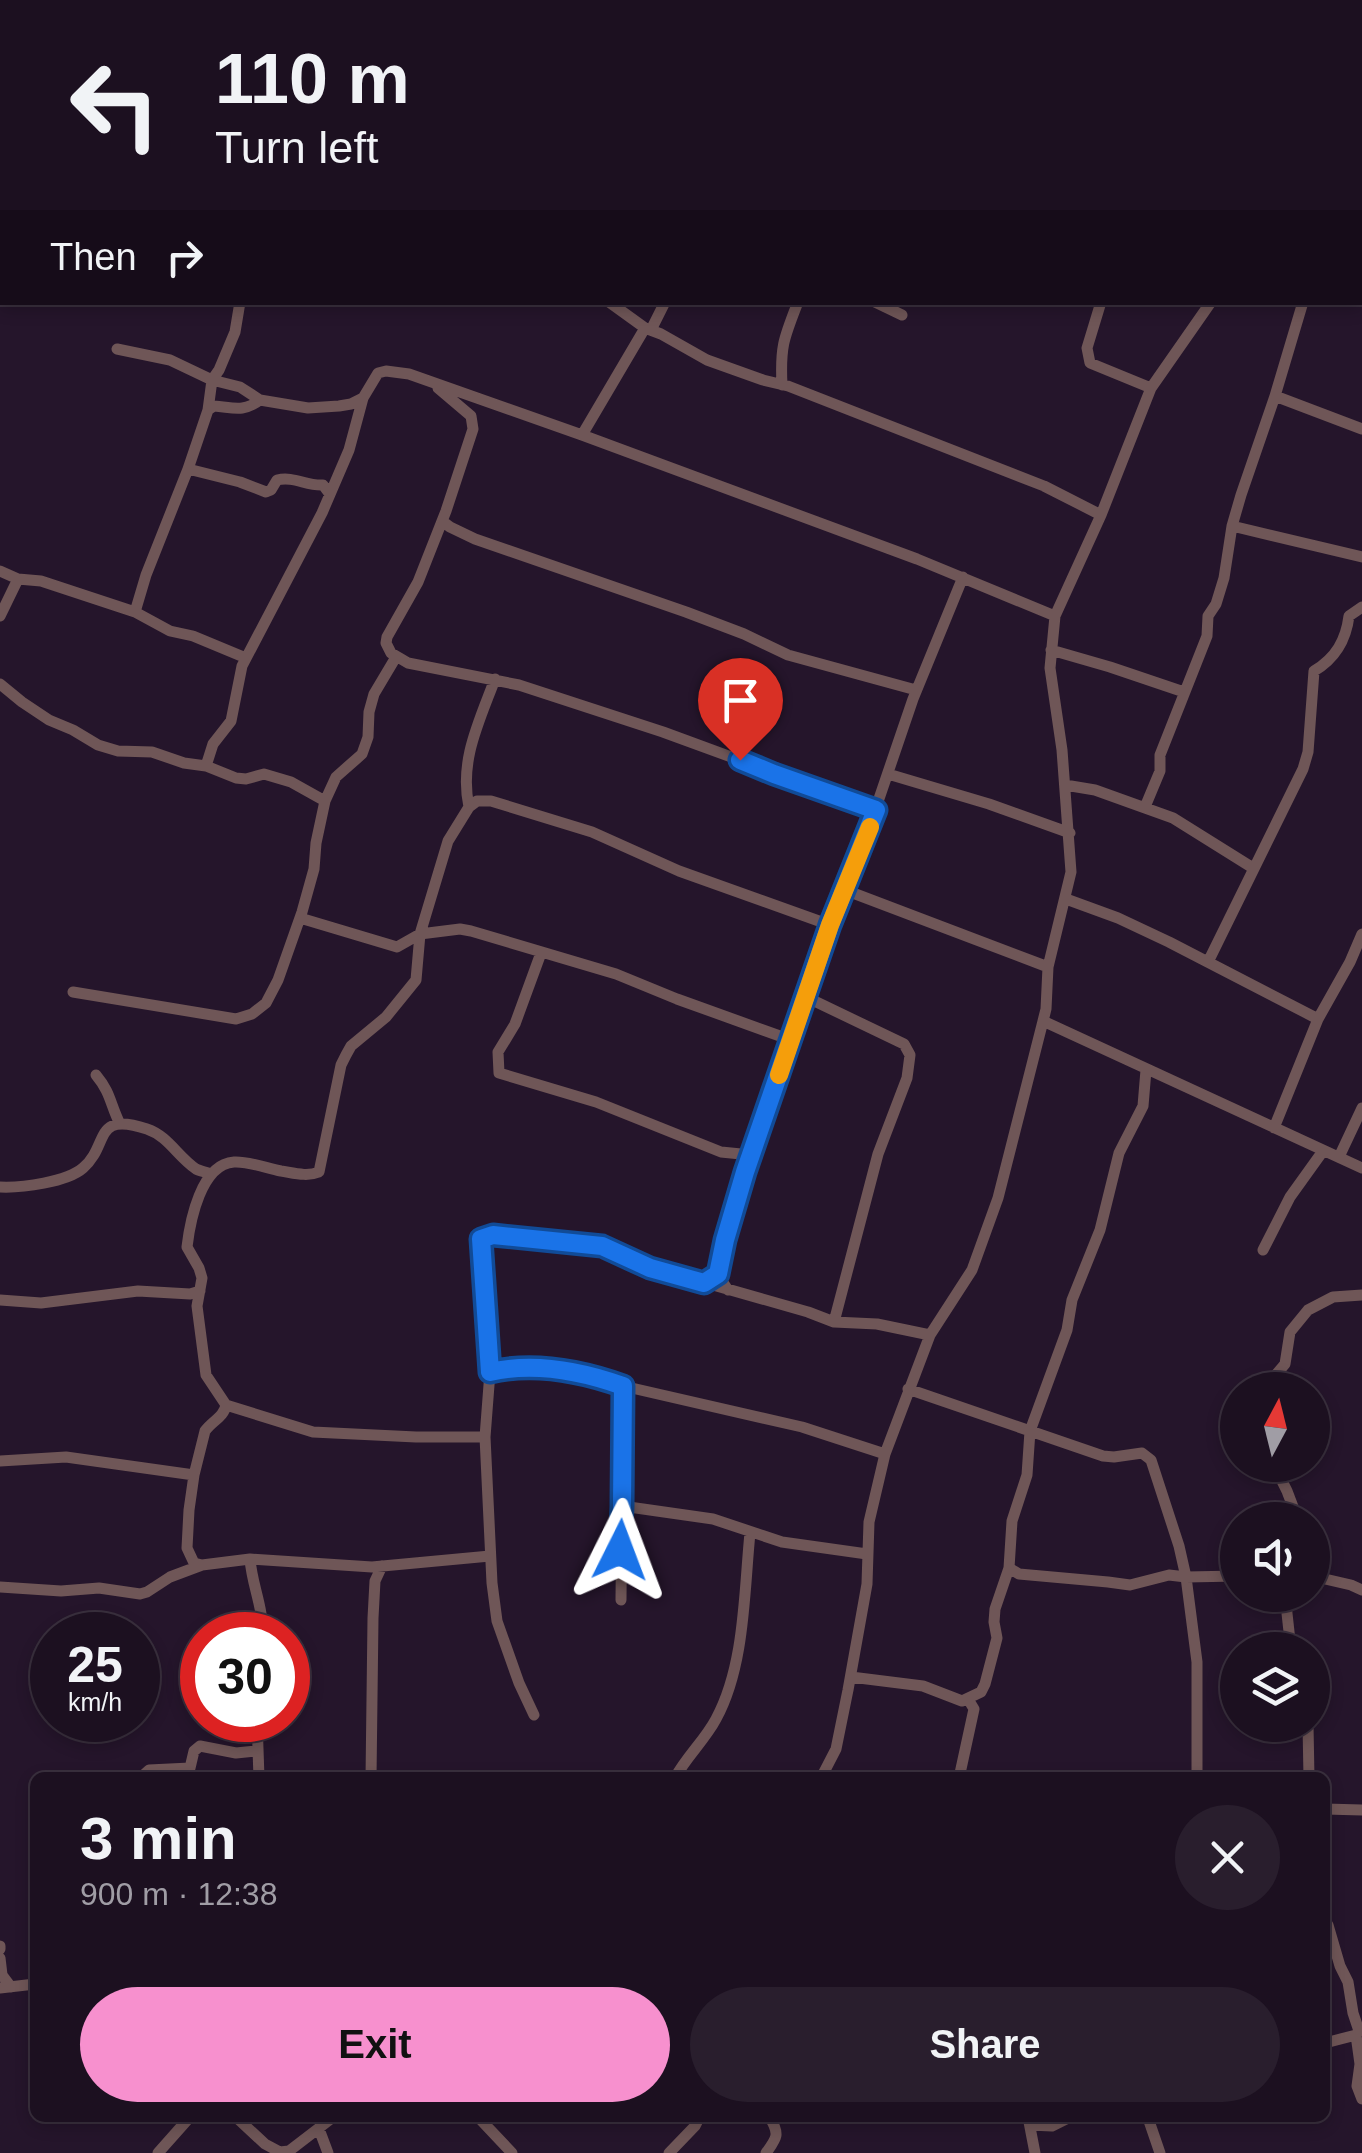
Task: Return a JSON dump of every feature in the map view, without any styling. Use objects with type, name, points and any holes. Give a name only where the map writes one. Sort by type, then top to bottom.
[{"type":"street","points":[[134,612],[188,469],[208,410],[212,380],[235,332],[240,305]]},
{"type":"street","points":[[614,305],[707,360],[1044,486],[1101,515]]},
{"type":"street","points":[[582,435],[663,305]]},
{"type":"street","points":[[782,385],[782,340],[797,305]]},
{"type":"street","points":[[880,305],[902,315]]},
{"type":"street","points":[[1100,305],[1087,348],[1090,363],[1151,388]]},
{"type":"street","points":[[824,1772],[836,1748],[850,1677],[868,1584],[869,1522],[886,1454],[930,1335],[972,1270],[998,1198],[1046,1009],[1048,966],[1071,872],[1070,833],[1052,688],[1054,616],[1101,515],[1151,388],[1209,305]]},
{"type":"street","points":[[1145,807],[1160,771],[1160,755],[1208,632],[1208,616],[1224,578],[1232,526],[1302,305]]},
{"type":"street","points":[[118,348],[170,360],[260,400],[308,408],[352,404],[363,398]]},
{"type":"street","points":[[206,766],[213,744],[231,721],[246,658],[322,514],[349,450],[363,398],[378,373],[398,372],[582,435],[963,577],[1054,616]]},
{"type":"street","points":[[432,383],[471,416],[473,429],[418,582],[387,636],[386,643],[396,656],[408,663],[519,685],[663,732],[876,810]]},
{"type":"street","points":[[1275,396],[1362,429]]},
{"type":"street","points":[[208,410],[214,406],[244,409],[260,400]]},
{"type":"street","points":[[188,469],[266,492],[277,480],[290,478],[323,484],[329,494]]},
{"type":"street","points":[[442,521],[475,539],[686,612],[788,655],[916,690]]},
{"type":"street","points":[[1232,526],[1362,557]]},
{"type":"street","points":[[0,570],[18,579],[41,581],[134,612],[170,631],[246,658]]},
{"type":"street","points":[[728,1290],[718,1274],[751,1156],[916,690],[963,577]]},
{"type":"street","points":[[0,616],[18,579]]},
{"type":"street","points":[[1208,962],[1303,769],[1308,752],[1314,670],[1330,660],[1344,641],[1349,616],[1362,607]]},
{"type":"street","points":[[1051,650],[1184,692]]},
{"type":"street","points":[[73,992],[226,1018],[244,1018],[266,1003],[300,918],[314,869],[326,801],[336,778],[362,754],[374,694],[396,656]]},
{"type":"street","points":[[468,807],[464,786],[470,749],[495,679]]},
{"type":"street","points":[[0,684],[50,720],[98,745],[118,751],[159,753],[236,778],[264,774],[292,782],[326,801]]},
{"type":"street","points":[[888,774],[1070,833]]},
{"type":"street","points":[[1065,785],[1096,790],[1145,807],[1188,826],[1253,868]]},
{"type":"street","points":[[484,1437],[312,1432],[226,1405],[206,1375],[198,1306],[202,1278],[189,1254],[188,1240],[196,1203],[210,1174],[222,1165],[236,1162],[300,1174],[319,1172],[346,1055],[412,987],[417,976],[420,934],[448,841],[468,807],[477,801],[492,801],[592,832],[679,871],[830,925]]},
{"type":"street","points":[[845,890],[1048,966]]},
{"type":"street","points":[[1066,899],[1118,918],[1318,1018]]},
{"type":"street","points":[[300,918],[397,947],[420,934],[460,928],[616,974],[791,1040]]},
{"type":"street","points":[[1274,1128],[1318,1018],[1362,934]]},
{"type":"street","points":[[541,953],[515,1024],[498,1052],[499,1073],[596,1102],[720,1152],[751,1156]]},
{"type":"street","points":[[806,997],[904,1044],[910,1055],[908,1078],[878,1154],[834,1322]]},
{"type":"street","points":[[1042,1021],[1362,1168]]},
{"type":"street","points":[[962,1701],[981,1692],[985,1684],[997,1638],[996,1608],[1009,1568],[1012,1520],[1027,1475],[1030,1431],[1070,1322],[1072,1300],[1100,1230],[1119,1153],[1142,1106],[1146,1070]]},
{"type":"street","points":[[96,1075],[107,1088],[120,1124]]},
{"type":"street","points":[[1338,1158],[1362,1108]]},
{"type":"street","points":[[0,1188],[36,1185],[77,1172],[88,1163],[104,1131],[120,1124],[164,1138],[196,1168],[210,1174]]},
{"type":"street","points":[[1263,1250],[1290,1197],[1323,1151]]},
{"type":"street","points":[[534,1714],[519,1684],[498,1621],[490,1556],[484,1437],[490,1372],[481,1239],[485,1236],[602,1246],[650,1268],[834,1322],[877,1324],[930,1335]]},
{"type":"street","points":[[704,1283],[718,1274]]},
{"type":"street","points":[[0,1300],[41,1303],[117,1292],[200,1292]]},
{"type":"street","points":[[1279,1372],[1286,1364],[1290,1332],[1308,1310],[1332,1297],[1362,1295]]},
{"type":"street","points":[[490,1372],[546,1368],[596,1376],[623,1386],[802,1427],[886,1454]]},
{"type":"street","points":[[621,1600],[623,1386]]},
{"type":"street","points":[[908,1389],[1103,1456],[1142,1452],[1152,1460],[1186,1577],[1197,1662],[1197,1772]]},
{"type":"street","points":[[170,1577],[187,1548],[202,1438],[210,1424],[224,1414],[226,1405]]},
{"type":"street","points":[[0,1462],[66,1458],[194,1476]]},
{"type":"street","points":[[622,1506],[713,1519],[782,1542],[867,1554]]},
{"type":"street","points":[[679,1772],[716,1720],[732,1679],[750,1533]]},
{"type":"street","points":[[187,1548],[194,1563],[202,1566]]},
{"type":"street","points":[[0,1587],[61,1592],[99,1588],[140,1594],[170,1577],[202,1566],[250,1559],[382,1566],[490,1556]]},
{"type":"street","points":[[250,1559],[262,1612]]},
{"type":"street","points":[[371,1772],[373,1618],[376,1581],[382,1566]]},
{"type":"street","points":[[1009,1568],[1019,1574],[1121,1585],[1168,1574],[1220,1576]]},
{"type":"street","points":[[1330,1579],[1362,1590]]},
{"type":"street","points":[[850,1677],[922,1686],[962,1701],[968,1699],[974,1709],[961,1772]]},
{"type":"street","points":[[256,1742],[258,1772]]},
{"type":"street","points":[[1308,1742],[1308,1772]]},
{"type":"street","points":[[147,1772],[190,1768],[200,1746],[236,1753],[256,1751]]},
{"type":"street","points":[[1330,1809],[1362,1810]]},
{"type":"street","points":[[1330,1932],[1348,1982],[1359,2031],[1357,2086],[1362,2100]]},
{"type":"street","points":[[0,1958],[6,1987]]},
{"type":"street","points":[[1330,2041],[1356,2035]]},
{"type":"street","points":[[158,2153],[185,2122]]},
{"type":"street","points":[[241,2122],[265,2144],[284,2152],[327,2122]]},
{"type":"street","points":[[484,2122],[512,2153]]},
{"type":"street","points":[[669,2153],[697,2122]]},
{"type":"street","points":[[766,2153],[776,2134],[773,2122]]},
{"type":"street","points":[[1029,2122],[1036,2153]]},
{"type":"street","points":[[1034,2122],[1052,2126],[1060,2122]]},
{"type":"street","points":[[1149,2122],[1160,2153]]},
{"type":"street","points":[[319,2129],[328,2153]]},
{"type":"slow traffic","points":[[779,1075],[830,925],[870,827]]},
{"type":"route","points":[[620,1550],[623,1386],[596,1376],[546,1368],[490,1372],[481,1239],[493,1235],[602,1246],[650,1268],[704,1283],[718,1274],[745,1172],[830,925],[876,810],[740,760]]}]
